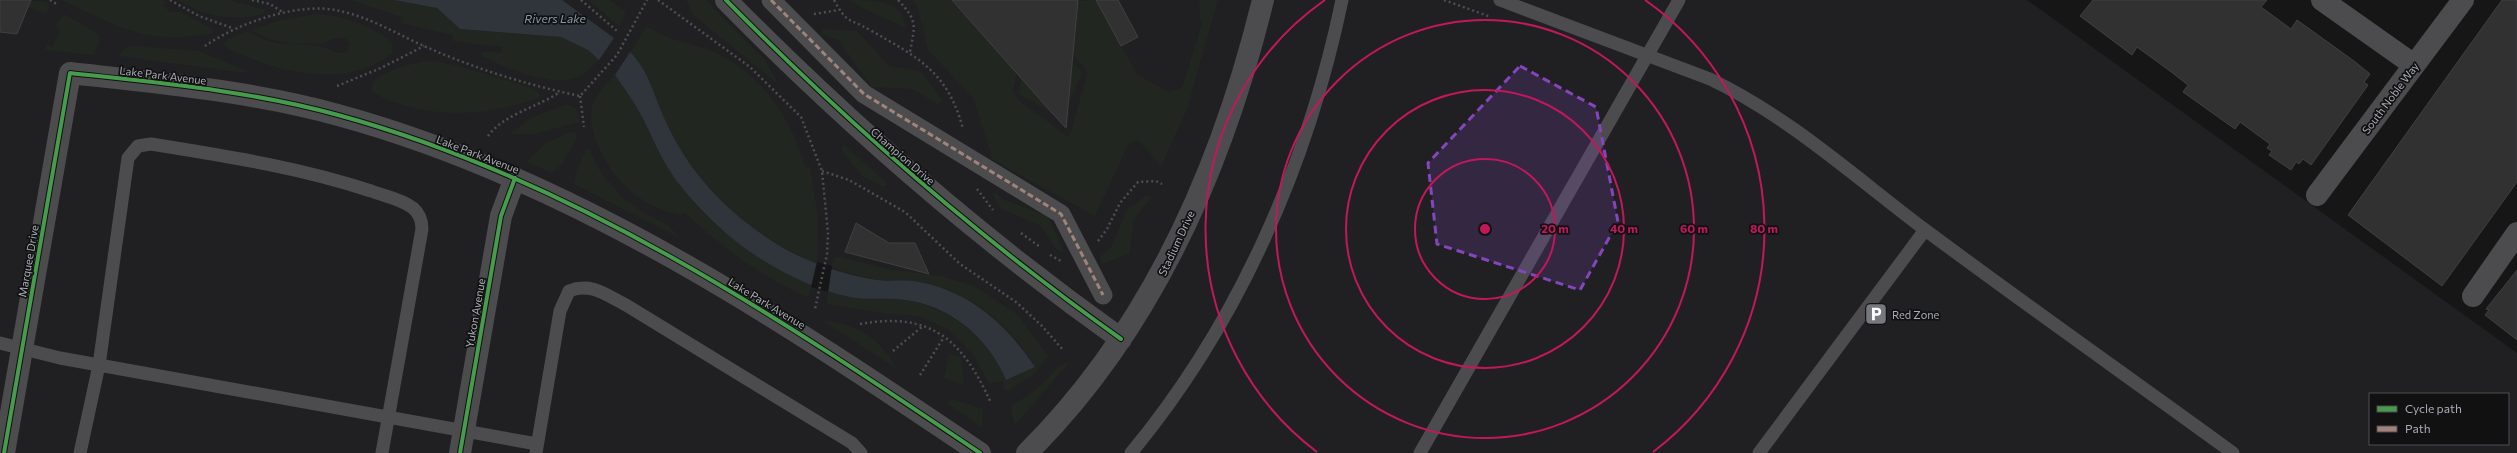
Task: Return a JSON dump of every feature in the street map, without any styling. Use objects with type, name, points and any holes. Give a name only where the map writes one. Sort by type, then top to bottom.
[{"type":"street","name":"Champion Drive","points":[[726,0],[778,53],[886,154],[995,244],[1121,340]]},
{"type":"street","points":[[771,0],[864,94],[1061,214],[1103,295]]},
{"type":"street","name":"Stadium Drive","points":[[1027,453],[1094,377],[1121,340],[1160,276],[1196,200],[1228,118],[1263,0]]},
{"type":"street","points":[[2322,0],[2414,65]]},
{"type":"street","name":"South Noble Way","points":[[2317,195],[2463,0]]},
{"type":"street","name":"Lake Park Avenue","points":[[70,73],[206,89],[295,105],[381,128],[515,178],[622,232],[768,313],[914,407],[980,453]]},
{"type":"street","name":"Marquee Drive","points":[[4,453],[70,73]]},
{"type":"street","name":"Yukon Avenue","points":[[460,453],[501,216],[515,178]]},
{"type":"street","points":[[2472,296],[2517,233]]},
{"type":"lane","points":[[1131,453],[1179,392],[1206,349],[1260,247],[1308,125],[1325,68],[1342,0]]},
{"type":"lane","points":[[1500,0],[1710,79],[1746,97],[1769,111],[1925,230],[2233,453]]},
{"type":"lane","points":[[1420,453],[1679,0]]},
{"type":"lane","points":[[80,453],[99,365],[128,158],[138,146],[151,144],[298,170],[364,189],[407,204],[419,215],[422,230],[382,453]]},
{"type":"lane","points":[[1759,453],[1925,230]]},
{"type":"lane","points":[[0,343],[99,365],[464,430],[537,448],[560,311],[569,290],[581,286],[592,288],[626,304],[852,443],[861,453]]},
{"type":"path","points":[[50,0],[58,5]]},
{"type":"path","points":[[170,0],[199,16],[233,28]]},
{"type":"path","points":[[252,0],[270,4],[284,14]]},
{"type":"path","points":[[581,0],[617,31]]},
{"type":"path","points":[[584,127],[580,96],[617,55],[647,0]]},
{"type":"path","points":[[658,0],[750,67],[801,117],[822,171],[828,233],[827,254],[815,309]]},
{"type":"path","points":[[898,0],[912,15],[914,32],[910,52]]},
{"type":"path","points":[[1444,0],[1496,20]]},
{"type":"path","points":[[205,46],[233,28],[284,14],[304,10],[340,10],[424,46],[499,74],[560,92],[580,96]]},
{"type":"path","points":[[337,86],[381,68],[424,46]]},
{"type":"path","points":[[488,136],[501,122],[547,101],[560,92]]},
{"type":"path","points":[[822,171],[848,180],[905,212],[960,264],[1016,302],[1042,326],[1064,351]]},
{"type":"path","points":[[860,324],[900,320],[923,325],[944,336],[960,349],[983,385],[991,403]]},
{"type":"path","points":[[893,352],[923,325]]},
{"type":"path","points":[[920,375],[944,336]]},
{"type":"highlighted area","points":[[1520,66],[1596,107],[1618,222],[1580,290],[1437,244],[1428,163]]},
{"type":"shaded area","points":[[0,0],[2027,0],[2517,353],[2517,453],[0,453]]},
{"type":"shaded area","points":[[25,0],[47,2],[49,7],[46,14],[28,7]]},
{"type":"shaded area","points":[[62,0],[163,0],[167,3],[163,5],[170,12],[181,12],[214,30],[212,33],[169,37],[134,32],[117,26]]},
{"type":"shaded area","points":[[178,0],[229,0],[265,10],[263,14],[252,16],[219,16],[208,14],[188,6]]},
{"type":"shaded area","points":[[351,0],[394,0],[437,8],[460,29],[561,37],[588,50],[599,60],[583,75],[569,80],[543,79],[516,71],[481,56],[482,51],[502,53],[502,47],[453,41],[453,35],[400,23],[402,17]]},
{"type":"shaded area","points":[[588,0],[610,0],[626,12],[620,27]]},
{"type":"shaded area","points":[[686,0],[706,0],[766,61],[779,85],[693,15]]},
{"type":"shaded area","points":[[851,0],[878,1],[893,7],[904,19],[906,28],[858,6]]},
{"type":"shaded area","points":[[912,0],[952,0],[1017,73],[1013,91],[1017,99],[1067,136],[1070,134],[1087,75],[1085,67],[1073,56],[1078,1],[1096,0],[1137,74],[1168,92],[1181,88],[1183,85],[1202,23],[1200,19],[1199,0],[1218,0],[1187,109],[1162,164],[1159,164],[1138,140],[1128,145],[1095,216],[993,160],[973,98],[928,50],[918,8]]},
{"type":"shaded area","points":[[64,14],[99,35],[99,44],[93,55],[45,50],[47,44],[53,47],[60,29],[55,26]]},
{"type":"shaded area","points":[[316,14],[346,19],[374,30],[392,42],[393,52],[377,63],[360,70],[341,74],[321,74],[301,72],[262,63],[233,52],[224,44],[228,39],[248,31],[267,41],[275,43],[307,44],[340,53],[347,52],[350,44],[345,38],[335,38],[322,44],[285,43],[267,38],[251,30],[281,20]]},
{"type":"shaded area","points":[[647,26],[662,35],[709,50],[727,59],[744,70],[771,97],[782,113],[791,131],[806,168],[810,166],[818,218],[817,264],[770,239],[749,224],[712,190],[695,170],[667,125],[643,68],[630,52]]},
{"type":"shaded area","points":[[822,29],[857,31],[889,66],[922,72],[941,99],[941,102],[937,104],[913,89],[872,87],[838,40],[820,34]]},
{"type":"shaded area","points":[[134,46],[199,51],[244,70],[245,73],[119,56],[125,48]]},
{"type":"shaded area","points":[[433,61],[456,65],[535,89],[540,95],[538,98],[503,108],[469,113],[452,113],[435,112],[400,104],[380,96],[371,89],[374,82],[388,72],[407,65]]},
{"type":"shaded area","points":[[1072,63],[1080,69],[1082,74],[1068,104]]},
{"type":"shaded area","points":[[615,75],[638,108],[668,167],[681,187],[696,205],[731,236],[750,250],[791,275],[812,285],[808,297],[790,289],[758,271],[727,249],[684,212],[681,215],[653,206],[641,199],[620,180],[603,157],[597,143],[591,121],[593,103],[601,90]]},
{"type":"shaded area","points":[[1021,78],[1052,113],[1019,94]]},
{"type":"shaded area","points":[[565,105],[575,108],[579,122],[535,134],[509,134],[531,118]]},
{"type":"shaded area","points":[[570,132],[576,133],[577,138],[563,163],[552,173],[526,162],[545,144]]},
{"type":"shaded area","points":[[843,144],[888,184],[883,187],[862,176],[842,151]]},
{"type":"shaded area","points":[[589,149],[600,171],[619,194],[643,212],[669,226],[680,238],[574,184],[577,169],[586,150]]},
{"type":"shaded area","points":[[992,193],[996,193],[1002,199],[1048,216],[1064,252],[1057,250],[1041,226],[1000,208]]},
{"type":"shaded area","points":[[1148,194],[1151,198],[1134,219],[1129,254],[1102,264],[1099,257],[1111,248],[1127,210]]},
{"type":"shaded area","points":[[835,256],[888,269],[941,276],[974,286],[1018,315],[1048,356],[1035,373],[1009,391],[1004,389],[1003,381],[989,383],[972,353],[949,330],[917,316],[884,313],[827,304],[828,290],[851,297],[891,298],[915,302],[948,315],[963,324],[988,349],[1006,380],[1035,367],[1026,352],[1014,337],[986,311],[953,292],[936,286],[913,281],[873,279],[831,268]]},
{"type":"shaded area","points":[[823,321],[846,325],[866,334],[883,349],[896,368]]},
{"type":"shaded area","points":[[949,354],[961,357],[964,382],[963,385],[944,378]]},
{"type":"shaded area","points":[[1065,363],[1068,364],[1015,425],[1011,411],[1012,406],[1039,387],[1059,366]]},
{"type":"shaded area","points":[[951,399],[983,409],[982,428],[947,403]]},
{"type":"water","name":"Rivers Lake","points":[[394,0],[562,0],[614,38],[599,60],[588,50],[561,37],[460,29],[437,8]]},
{"type":"water","points":[[630,52],[637,59],[647,76],[666,122],[687,160],[714,193],[745,221],[780,246],[827,268],[877,280],[919,282],[955,293],[986,312],[1000,324],[1013,338],[1035,367],[1006,380],[988,349],[976,335],[948,314],[914,301],[896,299],[867,299],[836,294],[807,284],[793,277],[766,262],[742,246],[718,226],[689,197],[664,162],[637,108],[615,75]]},
{"type":"pier","points":[[817,262],[832,266],[828,292],[811,287]]},
{"type":"building","points":[[0,0],[31,0],[17,34],[0,32]]},
{"type":"building","points":[[952,0],[1078,0],[1066,128],[1052,113]]},
{"type":"building","points":[[1096,0],[1118,0],[1138,37],[1121,46]]},
{"type":"building","points":[[2093,0],[2267,0],[2261,7],[2291,29],[2297,20],[2370,74],[2364,82],[2368,85],[2311,165],[2303,159],[2299,164],[2296,162],[2291,170],[2269,155],[2272,151],[2267,148],[2270,144],[2240,122],[2235,129],[2183,92],[2188,85],[2170,71],[2137,47],[2132,55],[2080,16]]},
{"type":"building","points":[[2502,0],[2517,0],[2517,182],[2442,286],[2348,215]]},
{"type":"building","points":[[856,223],[889,243],[915,243],[929,274],[845,252]]},
{"type":"building","points":[[2517,270],[2517,340],[2485,315],[2489,310],[2486,309]]},
{"type":"marked path","points":[[771,0],[864,94],[1061,214],[1103,295]]},
{"type":"cycle path","points":[[726,0],[819,91],[916,178],[1017,261],[1068,301],[1121,339]]},
{"type":"cycle path","points":[[4,453],[70,73],[205,89],[305,107],[338,115],[425,142],[509,176],[592,215],[672,258],[751,304],[829,353],[980,453]]},
{"type":"cycle path","points":[[460,453],[501,216],[515,178]]},
{"type":"place","name":"Red Zone","points":[[1876,314]]}]
